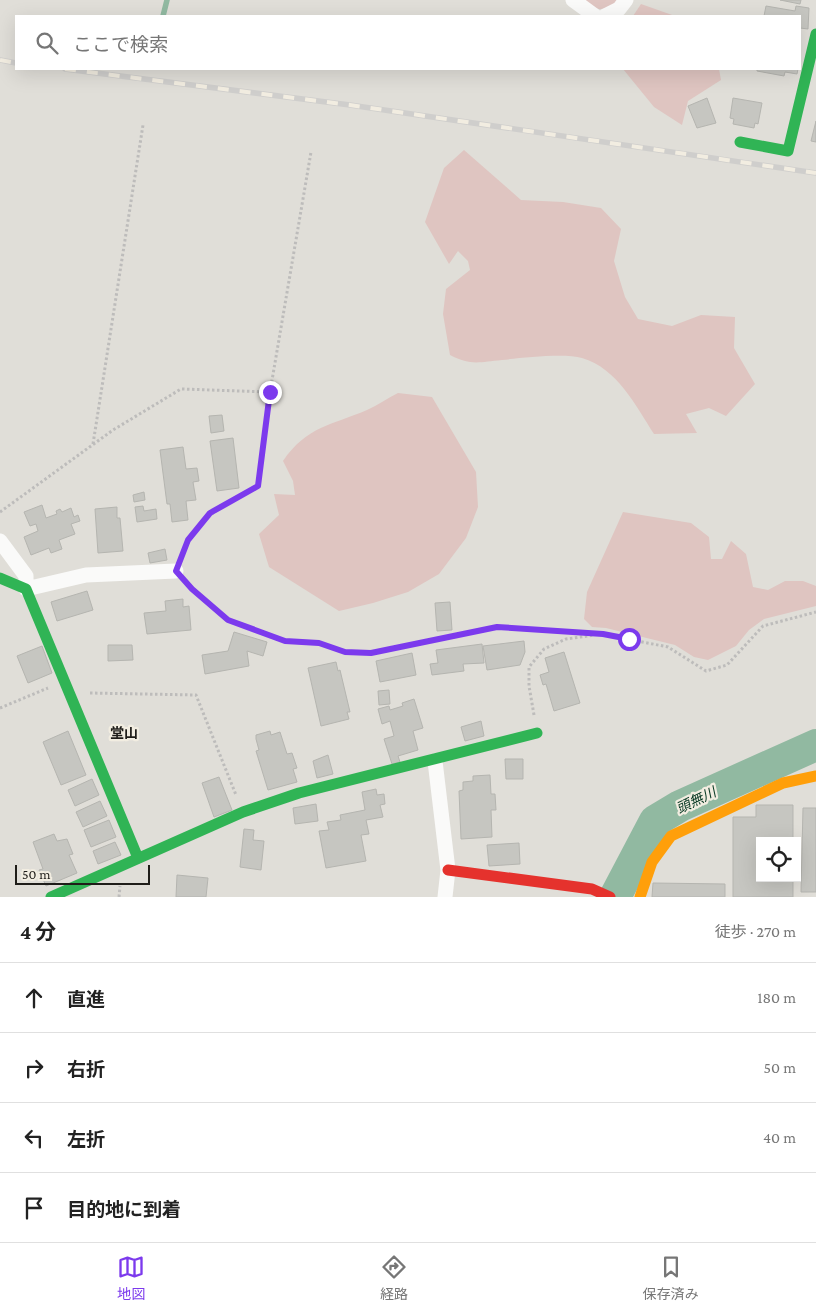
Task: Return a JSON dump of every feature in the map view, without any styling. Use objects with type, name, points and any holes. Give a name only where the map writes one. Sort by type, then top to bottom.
[{"type":"street","points":[[573,0],[594,15]]},
{"type":"street","points":[[606,15],[619,9],[626,0]]},
{"type":"street","points":[[740,142],[788,151],[816,34]]},
{"type":"street","points":[[0,541],[26,576],[26,589],[138,858]]},
{"type":"street","points":[[0,578],[26,589],[86,575],[176,571]]},
{"type":"street","points":[[51,897],[243,812],[299,793],[435,761],[537,733]]},
{"type":"street","points":[[435,761],[448,870],[445,897]]},
{"type":"street","points":[[640,897],[652,862],[671,836],[783,783],[816,776]]},
{"type":"street","points":[[448,870],[592,889],[610,897]]},
{"type":"path","points":[[92,445],[143,125]]},
{"type":"path","points":[[311,152],[270,392],[258,486],[210,513],[188,540],[176,571],[192,589],[228,620],[285,641],[319,643],[345,652],[371,653],[497,627],[603,634],[668,647],[706,671],[727,665],[763,626],[816,612]]},
{"type":"path","points":[[0,512],[92,445],[181,389],[270,392]]},
{"type":"path","points":[[537,733],[529,686],[529,667],[544,649],[566,639],[603,634]]},
{"type":"path","points":[[0,708],[66,687],[196,695],[243,812]]},
{"type":"shaded area","points":[[582,0],[620,0],[605,8],[598,9]]},
{"type":"shaded area","points":[[641,4],[672,15],[634,15]]},
{"type":"shaded area","points":[[624,70],[719,70],[721,80],[688,101],[682,125],[654,107]]},
{"type":"shaded area","points":[[464,150],[521,200],[563,202],[601,208],[621,229],[614,261],[625,297],[638,319],[672,326],[701,315],[735,317],[734,348],[755,384],[726,416],[709,408],[686,414],[697,433],[654,434],[633,400],[615,379],[594,363],[582,358],[542,356],[470,362],[450,355],[443,314],[446,289],[470,270],[468,261],[458,251],[449,264],[425,222],[444,168]]},
{"type":"shaded area","points":[[398,393],[432,397],[476,472],[478,507],[466,538],[439,574],[408,592],[339,611],[269,567],[259,534],[279,515],[274,494],[295,495],[293,481],[283,461],[292,449],[311,433],[367,410]]},
{"type":"shaded area","points":[[623,512],[691,523],[709,537],[711,559],[722,559],[731,541],[746,554],[753,587],[768,590],[785,581],[803,581],[816,586],[816,606],[764,619],[749,630],[736,646],[708,660],[694,657],[675,645],[606,628],[592,627],[584,619],[587,592]]},
{"type":"building","points":[[780,0],[801,0],[800,4]]},
{"type":"building","points":[[766,6],[795,11],[796,6],[809,8],[808,29],[801,28],[801,15],[764,15]]},
{"type":"building","points":[[798,70],[797,74],[785,72],[784,76],[757,71]]},
{"type":"building","points":[[707,98],[716,123],[697,128],[688,106]]},
{"type":"building","points":[[733,98],[762,103],[758,124],[755,123],[754,128],[733,124],[734,119],[730,118]]},
{"type":"building","points":[[816,121],[816,142],[811,141]]},
{"type":"building","points":[[222,415],[224,431],[211,433],[209,416]]},
{"type":"building","points":[[233,438],[239,488],[217,491],[210,441]]},
{"type":"building","points":[[183,447],[186,469],[197,468],[199,481],[193,482],[196,500],[186,501],[188,520],[172,522],[170,504],[167,504],[160,450]]},
{"type":"building","points":[[144,492],[145,500],[134,502],[133,495]]},
{"type":"building","points":[[42,505],[46,518],[57,514],[56,511],[60,509],[62,512],[71,508],[74,517],[78,515],[80,521],[71,524],[75,534],[59,540],[62,549],[51,553],[49,548],[31,555],[24,537],[38,531],[36,524],[30,526],[24,512]]},
{"type":"building","points":[[143,506],[144,511],[156,509],[157,519],[137,522],[135,507]]},
{"type":"building","points":[[117,507],[123,551],[98,553],[95,509]]},
{"type":"building","points":[[165,549],[167,560],[150,563],[148,553]]},
{"type":"building","points":[[87,591],[93,610],[57,621],[51,602]]},
{"type":"building","points":[[183,599],[183,607],[189,606],[191,630],[147,634],[144,613],[166,611],[165,601]]},
{"type":"building","points":[[450,602],[452,630],[437,631],[435,603]]},
{"type":"building","points":[[234,632],[267,642],[263,656],[247,651],[249,666],[205,674],[202,655],[228,651]]},
{"type":"building","points":[[524,641],[525,652],[520,665],[487,670],[483,646]]},
{"type":"building","points":[[482,644],[484,663],[463,664],[464,671],[432,675],[430,664],[438,663],[436,650]]},
{"type":"building","points":[[108,645],[132,645],[133,660],[108,661]]},
{"type":"building","points":[[42,646],[52,673],[28,683],[17,656]]},
{"type":"building","points":[[564,652],[580,703],[554,711],[546,684],[543,685],[540,675],[549,672],[545,658]]},
{"type":"building","points":[[412,653],[416,675],[380,682],[376,661]]},
{"type":"building","points":[[336,662],[338,671],[340,670],[350,712],[347,712],[349,719],[321,726],[308,668]]},
{"type":"building","points":[[389,690],[390,704],[379,705],[378,691]]},
{"type":"building","points":[[414,699],[423,728],[413,731],[418,750],[398,756],[400,762],[392,764],[384,739],[394,736],[390,721],[382,724],[378,709],[389,706],[390,710],[403,706],[402,703]]},
{"type":"building","points":[[481,721],[484,736],[465,741],[461,727]]},
{"type":"building","points":[[68,731],[86,775],[61,785],[43,742]]},
{"type":"building","points":[[270,731],[271,735],[280,732],[287,754],[292,753],[297,768],[293,769],[297,782],[268,790],[256,751],[259,750],[256,735]]},
{"type":"building","points":[[328,755],[333,774],[317,778],[313,761]]},
{"type":"building","points":[[505,759],[523,759],[523,779],[506,779]]},
{"type":"building","points":[[490,775],[491,794],[495,794],[496,810],[491,810],[492,837],[461,839],[459,791],[463,790],[463,782],[473,781],[473,776]]},
{"type":"building","points":[[219,777],[232,810],[214,817],[202,783]]},
{"type":"building","points":[[92,779],[99,795],[75,806],[68,790]]},
{"type":"building","points":[[376,789],[377,795],[384,794],[385,804],[380,805],[383,817],[366,820],[369,834],[361,835],[366,861],[326,868],[319,831],[329,830],[327,822],[341,820],[340,815],[365,810],[362,792]]},
{"type":"building","points":[[100,801],[107,816],[83,827],[76,812]]},
{"type":"building","points":[[316,804],[318,821],[295,824],[293,808]]},
{"type":"building","points":[[756,805],[793,805],[793,837],[756,837],[756,882],[793,882],[793,897],[733,897],[733,817],[756,817]]},
{"type":"building","points":[[803,808],[816,808],[816,892],[801,892]]},
{"type":"building","points":[[109,820],[116,837],[91,847],[84,830]]},
{"type":"building","points":[[244,829],[254,830],[253,840],[264,841],[261,870],[240,867]]},
{"type":"building","points":[[54,834],[57,841],[67,839],[73,854],[69,855],[77,873],[46,886],[39,870],[43,869],[33,842]]},
{"type":"building","points":[[115,842],[121,855],[98,864],[93,851]]},
{"type":"building","points":[[519,843],[520,864],[489,866],[487,845]]},
{"type":"building","points":[[177,875],[208,878],[206,897],[176,897]]},
{"type":"building","points":[[653,883],[725,884],[725,897],[652,897]]},
{"type":"waterway","points":[[163,15],[167,0]]},
{"type":"waterway","name":"頭無川","points":[[615,897],[655,821],[680,806],[816,745]]},
{"type":"railway","points":[[0,60],[15,63]]},
{"type":"railway","points":[[73,70],[350,105],[816,173]]},
{"type":"traffic: fast","points":[[740,142],[788,151],[816,34]]},
{"type":"traffic: fast","points":[[0,578],[26,589],[138,858]]},
{"type":"traffic: fast","points":[[51,897],[243,812],[299,793],[537,733]]},
{"type":"traffic: slow","points":[[640,897],[652,862],[671,836],[783,783],[816,776]]},
{"type":"traffic: jam","points":[[448,870],[592,889],[610,897]]},
{"type":"district","name":"堂山","points":[[124,733]]},
{"type":"route","points":[[270,392],[258,486],[210,513],[188,540],[176,571],[192,589],[228,620],[285,641],[319,643],[345,652],[371,653],[497,627],[603,634],[629,639]]}]
